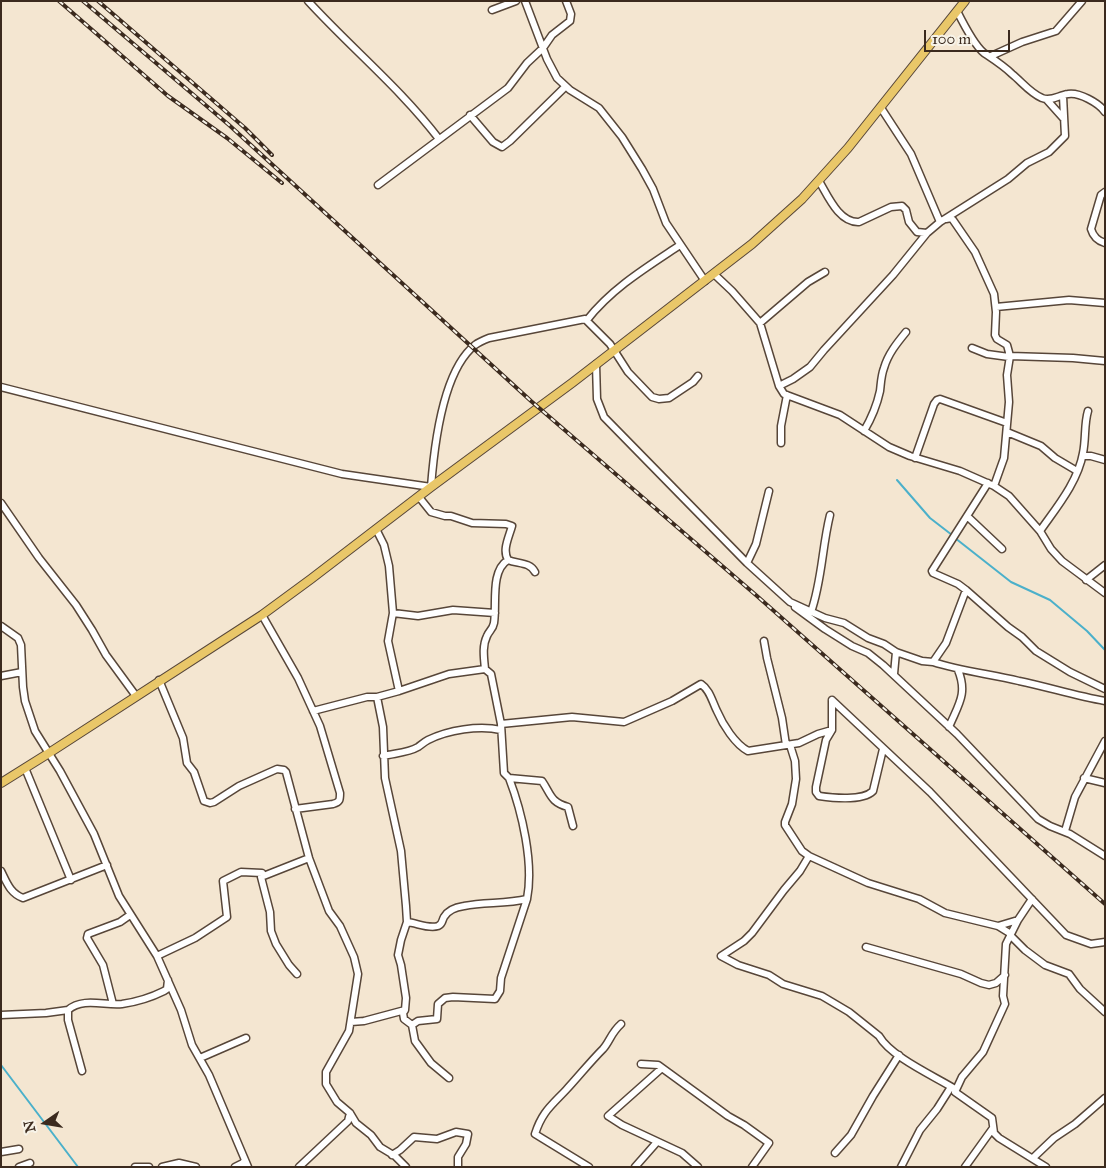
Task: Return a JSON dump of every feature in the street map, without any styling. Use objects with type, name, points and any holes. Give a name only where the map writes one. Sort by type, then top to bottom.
[{"type":"main road","points":[[1,783],[262,614],[312,579],[752,244],[783,217],[819,180],[881,108],[965,1]]},
{"type":"street","points":[[308,1],[409,104],[439,139]]},
{"type":"street","points":[[492,10],[516,1]]},
{"type":"street","points":[[525,1],[553,72],[566,87],[599,108],[612,124],[653,189],[666,223],[705,280]]},
{"type":"street","points":[[378,185],[508,88],[527,63],[543,48],[545,42],[570,21],[571,14],[566,1]]},
{"type":"street","points":[[990,56],[1022,42],[1056,31],[1082,1]]},
{"type":"street","points":[[957,10],[984,53],[1011,72],[1037,96],[1048,100],[1064,119]]},
{"type":"street","points":[[470,116],[492,142],[502,147],[566,87]]},
{"type":"street","points":[[1048,100],[1068,94],[1082,96],[1099,104],[1105,112]]},
{"type":"street","points":[[779,386],[810,367],[893,275],[927,234],[940,222],[1008,179],[1027,163],[1049,152],[1065,136],[1063,96]]},
{"type":"street","points":[[881,108],[911,154],[940,222]]},
{"type":"street","points":[[819,180],[844,218],[860,222],[891,207],[902,206],[906,210],[909,222],[917,232],[927,234]]},
{"type":"street","points":[[1105,192],[1101,195],[1091,229],[1097,239],[1105,243]]},
{"type":"street","points":[[940,222],[949,218],[953,220],[975,252],[994,294],[996,307],[995,334],[997,339],[1008,345],[1010,356],[1004,458],[991,484],[967,516],[932,572],[958,584],[966,590],[1036,651],[1070,672],[1105,689]]},
{"type":"street","points":[[588,320],[597,308],[624,284],[680,245]]},
{"type":"street","points":[[760,323],[808,282],[825,272]]},
{"type":"street","points":[[714,274],[760,323],[779,386],[786,395],[840,414],[889,446],[915,458],[960,471],[991,484],[1009,496],[1040,531],[1062,561],[1105,593]]},
{"type":"street","points":[[996,307],[1068,300],[1105,303]]},
{"type":"street","points":[[1,387],[342,474],[431,488],[434,450],[447,393],[460,364],[473,347],[489,338],[586,318],[614,349],[628,372],[654,398],[669,398],[693,382],[698,376]]},
{"type":"street","points":[[864,431],[870,422],[880,392],[881,378],[887,360],[906,332]]},
{"type":"street","points":[[972,348],[987,354],[1105,361]]},
{"type":"street","points":[[596,364],[597,399],[604,417],[747,563],[790,602],[824,629],[852,646],[868,653],[894,674],[957,734],[1038,819],[1050,826],[1065,831],[1105,856]]},
{"type":"street","points":[[781,443],[781,426],[786,395]]},
{"type":"street","points":[[915,458],[937,400],[940,399],[1007,422]]},
{"type":"street","points":[[1040,531],[1068,490],[1078,471],[1083,456],[1088,411]]},
{"type":"street","points":[[1006,432],[1041,446],[1061,462],[1078,471]]},
{"type":"street","points":[[1083,456],[1105,460]]},
{"type":"street","points":[[747,563],[756,544],[769,491]]},
{"type":"street","points":[[419,497],[431,512],[472,523],[506,524],[512,526],[505,549],[508,560]]},
{"type":"street","points":[[1,502],[39,558],[76,605],[106,655],[136,696]]},
{"type":"street","points":[[811,612],[816,598],[825,535],[830,516]]},
{"type":"street","points":[[967,516],[1002,548]]},
{"type":"street","points":[[376,529],[384,545],[389,566],[393,613],[388,641],[399,691]]},
{"type":"street","points":[[412,1026],[418,1021],[437,1019],[438,1004],[445,998],[495,999],[500,991],[501,978],[527,899],[530,883],[528,857],[519,806],[509,778],[504,772],[501,727],[491,674],[485,669],[484,653],[485,640],[493,627],[497,577],[502,564],[508,560],[526,564],[533,568],[535,572]]},
{"type":"street","points":[[1086,580],[1105,565]]},
{"type":"street","points":[[933,662],[946,643],[966,590]]},
{"type":"street","points":[[790,602],[825,618],[844,623],[896,652],[922,661],[1105,701]]},
{"type":"street","points":[[393,613],[418,616],[453,610],[495,613]]},
{"type":"street","points":[[262,614],[298,678],[320,726],[340,799],[333,804],[295,810]]},
{"type":"street","points":[[1,626],[18,638],[21,645],[25,701],[35,731],[94,834],[119,896],[157,956],[181,1010],[192,1045],[219,1096],[248,1167]]},
{"type":"street","points":[[764,641],[788,745],[795,761],[796,779],[786,825],[802,851],[868,883],[919,899],[945,913],[998,926],[1025,950],[1045,964],[1069,974],[1080,989],[1105,1012]]},
{"type":"street","points":[[894,674],[896,652]]},
{"type":"street","points":[[313,711],[366,697],[377,697],[449,674],[485,669]]},
{"type":"street","points":[[949,728],[962,696],[963,682],[958,670]]},
{"type":"street","points":[[1,676],[22,672]]},
{"type":"street","points":[[159,680],[183,738],[188,763],[194,772],[204,801],[214,802],[239,786],[280,769],[286,772],[309,858],[329,911],[340,926],[354,957],[358,974],[349,1031],[330,1062],[325,1078],[330,1092],[337,1102],[350,1113],[356,1123],[372,1135],[380,1147],[395,1156],[406,1167]]},
{"type":"street","points":[[383,756],[405,752],[418,747],[426,740],[455,731],[572,717],[624,722],[672,701],[701,684],[706,687],[718,714],[731,734],[748,751],[788,745],[832,730]]},
{"type":"street","points":[[377,697],[383,727],[383,756],[386,778],[400,851],[407,922],[398,955],[406,998],[403,1013],[404,1019],[412,1026],[415,1041],[431,1063],[450,1078]]},
{"type":"street","points":[[883,748],[874,791],[871,794],[858,798],[820,796],[817,794],[816,788],[826,740],[832,730],[832,700],[930,792],[1066,935],[1091,944],[1105,942]]},
{"type":"street","points":[[1065,831],[1075,796],[1105,741]]},
{"type":"street","points":[[25,768],[71,880]]},
{"type":"street","points":[[509,778],[542,781],[550,797],[559,805],[568,807],[572,826]]},
{"type":"street","points":[[1084,778],[1105,783]]},
{"type":"street","points":[[809,856],[800,871],[752,933],[744,941],[721,956],[738,965],[769,975],[783,984],[822,996],[849,1012],[899,1055],[921,1071],[953,1088],[956,1094],[992,1118],[994,1133],[999,1138],[1046,1167]]},
{"type":"street","points":[[298,974],[289,965],[276,944],[271,931],[270,912],[261,877],[309,858]]},
{"type":"street","points":[[1,871],[8,886],[15,895],[23,898],[107,866]]},
{"type":"street","points":[[157,956],[195,938],[227,917],[223,881],[241,872],[262,873]]},
{"type":"street","points":[[407,922],[426,926],[438,926],[442,923],[446,914],[455,908],[527,899]]},
{"type":"street","points":[[901,1167],[920,1130],[984,1052],[1005,1004],[1003,996],[1006,944],[1018,920],[1032,899]]},
{"type":"street","points":[[113,1004],[103,965],[87,938],[88,934],[120,922],[130,915]]},
{"type":"street","points":[[998,926],[1018,920]]},
{"type":"street","points":[[866,947],[961,974],[981,984],[989,985],[996,983],[1005,975]]},
{"type":"street","points":[[1,1015],[46,1013],[68,1010],[73,1006],[88,1004],[129,1003],[167,989],[168,979]]},
{"type":"street","points":[[68,1010],[68,1020],[82,1072]]},
{"type":"street","points":[[351,1022],[405,1010]]},
{"type":"street","points":[[589,1167],[535,1134],[544,1112],[604,1047],[613,1031],[621,1024]]},
{"type":"street","points":[[200,1058],[246,1038]]},
{"type":"street","points":[[834,1153],[851,1136],[899,1055]]},
{"type":"street","points":[[641,1064],[658,1065],[769,1143],[752,1167]]},
{"type":"street","points":[[662,1068],[608,1116],[622,1126],[682,1153],[698,1167]]},
{"type":"street","points":[[1033,1158],[1054,1138],[1075,1124],[1105,1098]]},
{"type":"street","points":[[299,1167],[348,1121],[350,1113]]},
{"type":"street","points":[[965,1167],[993,1128]]},
{"type":"street","points":[[392,1155],[414,1137],[437,1139],[456,1132],[468,1134],[466,1144],[458,1157],[458,1167]]},
{"type":"street","points":[[635,1167],[657,1142]]},
{"type":"street","points":[[2,1150],[18,1150]]},
{"type":"street","points":[[235,1167],[245,1160]]},
{"type":"street","points":[[19,1167],[30,1163]]},
{"type":"street","points":[[162,1167],[179,1165],[196,1167]]},
{"type":"street","points":[[136,1167],[149,1167]]},
{"type":"waterway","points":[[897,480],[930,518],[952,535]]},
{"type":"waterway","points":[[955,538],[1011,582],[1050,600],[1087,631],[1105,650]]},
{"type":"waterway","points":[[1,1065],[78,1167]]},
{"type":"railway","points":[[59,1],[168,96],[227,138],[282,183]]},
{"type":"railway","points":[[83,1],[229,125],[531,401],[757,596],[1105,904]]},
{"type":"railway","points":[[98,1],[245,128],[272,155]]}]
